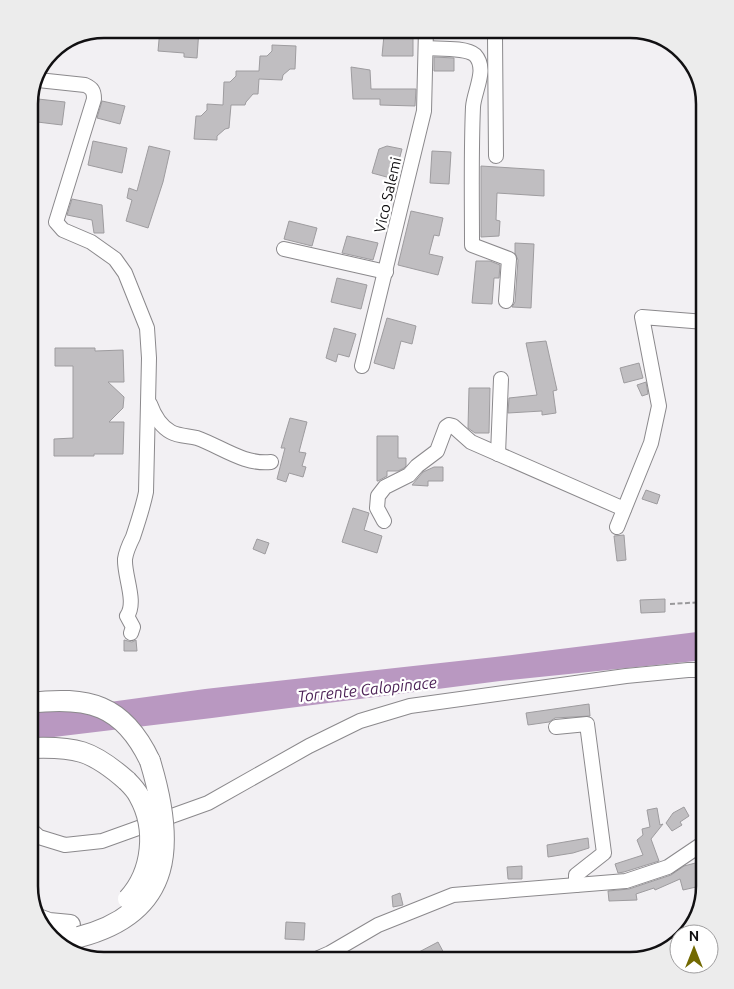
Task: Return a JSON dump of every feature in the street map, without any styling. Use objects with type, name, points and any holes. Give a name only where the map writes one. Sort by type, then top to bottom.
[{"type":"highway","points":[[37,703],[62,700],[84,703],[108,711],[134,732],[150,761],[158,788],[165,835],[162,861],[156,882],[138,908],[131,914],[116,925],[100,932],[74,931],[49,923]]},
{"type":"highway","points":[[37,748],[56,747],[86,752],[106,763],[127,780],[139,795],[147,815],[151,839],[142,879],[135,892],[121,907],[103,918],[80,924],[74,931],[63,937]]},
{"type":"street","name":"Vico Salemi","points":[[362,366],[424,111],[426,38]]},
{"type":"street","points":[[496,38],[496,156]]},
{"type":"street","points":[[426,48],[467,50],[481,64],[474,104],[472,245],[509,259],[506,301]]},
{"type":"street","points":[[42,80],[85,85],[91,88],[94,93],[94,99],[56,222],[63,230],[91,242],[115,260],[125,273],[147,328],[149,358],[146,492],[144,505],[125,558],[131,598],[131,611],[127,616],[133,627],[131,634]]},
{"type":"street","points":[[284,249],[386,272]]},
{"type":"street","points":[[617,527],[651,442],[659,406],[642,317],[696,321]]},
{"type":"street","points":[[498,454],[501,379]]},
{"type":"street","points":[[148,402],[156,418],[171,432],[198,438],[244,460],[260,463],[271,462]]},
{"type":"street","points":[[384,522],[377,508],[378,496],[385,487],[408,475],[437,451],[446,427],[449,425],[453,426],[471,442],[624,509]]},
{"type":"street","points":[[37,835],[65,845],[102,841],[208,803],[309,746],[360,721],[410,706],[626,676],[696,670]]},
{"type":"street","points":[[556,726],[587,724],[604,853],[576,875],[576,885]]},
{"type":"street","points":[[333,951],[378,925],[453,895],[626,881],[668,867],[696,850]]},
{"type":"path","points":[[670,604],[696,603]]},
{"type":"water","name":"Torrente Calopinace","points":[[696,632],[696,661],[500,681],[37,739],[37,712],[205,689],[495,657]]},
{"type":"building","points":[[159,38],[198,38],[197,58],[184,57],[184,53],[158,51]]},
{"type":"building","points":[[384,38],[413,38],[413,56],[382,56]]},
{"type":"building","points":[[272,45],[296,46],[295,69],[290,69],[283,75],[282,80],[259,79],[258,94],[253,94],[245,105],[231,105],[229,128],[217,136],[217,140],[194,139],[196,116],[201,116],[207,110],[207,104],[223,105],[224,82],[230,82],[236,76],[236,71],[259,71],[260,56],[267,56],[272,51]]},
{"type":"building","points":[[434,57],[454,58],[454,71],[434,71]]},
{"type":"building","points":[[351,67],[370,70],[371,89],[416,89],[415,106],[380,105],[380,99],[353,99]]},
{"type":"building","points":[[38,99],[65,102],[62,125],[38,122]]},
{"type":"building","points":[[102,101],[125,106],[120,124],[97,118]]},
{"type":"building","points":[[93,141],[127,148],[122,173],[88,165]]},
{"type":"building","points":[[149,146],[170,151],[163,182],[148,228],[126,221],[132,200],[127,198],[129,188],[137,191]]},
{"type":"building","points":[[387,146],[402,149],[394,179],[372,173],[379,149]]},
{"type":"building","points":[[432,151],[451,152],[449,184],[430,183]]},
{"type":"building","points":[[481,166],[544,170],[544,196],[497,193],[496,220],[500,221],[499,236],[481,237]]},
{"type":"building","points":[[72,199],[102,205],[104,233],[94,233],[92,220],[67,215]]},
{"type":"building","points":[[411,211],[443,218],[439,236],[434,235],[429,254],[443,257],[438,275],[398,265]]},
{"type":"building","points":[[289,221],[317,228],[312,246],[284,239]]},
{"type":"building","points":[[347,236],[378,243],[373,260],[342,253]]},
{"type":"building","points":[[515,243],[534,244],[531,308],[512,307],[515,302],[518,260],[515,253]]},
{"type":"building","points":[[476,261],[490,261],[500,265],[499,278],[494,278],[492,304],[472,303]]},
{"type":"building","points":[[337,278],[367,285],[361,309],[331,302]]},
{"type":"building","points":[[387,318],[416,326],[412,344],[401,341],[394,369],[374,363]]},
{"type":"building","points":[[334,328],[356,334],[349,357],[338,354],[336,362],[326,358]]},
{"type":"building","points":[[546,341],[557,390],[553,391],[556,413],[542,415],[542,411],[508,413],[509,398],[537,395],[526,343]]},
{"type":"building","points":[[55,348],[95,348],[95,351],[123,350],[124,382],[108,382],[124,397],[123,408],[109,422],[124,422],[123,454],[54,456],[54,439],[73,438],[73,366],[55,366]]},
{"type":"building","points":[[639,363],[643,378],[624,383],[620,368]]},
{"type":"building","points":[[646,382],[648,394],[642,396],[637,385]]},
{"type":"building","points":[[469,388],[490,388],[489,433],[475,433],[468,428]]},
{"type":"building","points":[[290,418],[307,422],[299,452],[306,453],[302,466],[306,467],[303,477],[289,473],[286,482],[277,479],[285,448],[281,448]]},
{"type":"building","points":[[377,436],[398,436],[398,458],[406,458],[406,466],[404,468],[398,471],[387,471],[387,476],[378,481],[377,481]]},
{"type":"building","points":[[434,467],[443,467],[443,481],[428,481],[428,486],[412,485],[423,472]]},
{"type":"building","points":[[646,490],[660,495],[657,504],[642,499]]},
{"type":"building","points":[[353,508],[369,513],[364,530],[382,536],[377,553],[342,542]]},
{"type":"building","points":[[624,535],[626,560],[617,561],[614,536]]},
{"type":"building","points":[[257,539],[269,543],[265,554],[253,549]]},
{"type":"building","points":[[665,599],[665,612],[641,613],[640,600]]},
{"type":"building","points":[[124,640],[132,642],[136,640],[137,651],[124,651]]},
{"type":"building","points":[[589,704],[590,716],[555,718],[549,722],[528,725],[526,713]]},
{"type":"building","points":[[684,807],[689,816],[680,822],[682,825],[672,831],[666,823],[673,813]]},
{"type":"building","points":[[657,808],[660,825],[663,824],[651,839],[659,861],[618,873],[615,864],[643,855],[637,840],[643,835],[642,829],[650,827],[647,810]]},
{"type":"building","points":[[588,838],[589,848],[548,857],[547,845]]},
{"type":"building","points":[[696,863],[696,887],[683,890],[680,879],[655,890],[654,888],[636,894],[637,900],[609,901],[608,891],[629,889],[671,875],[684,866]]},
{"type":"building","points":[[522,866],[522,879],[508,879],[507,867]]},
{"type":"building","points":[[400,893],[403,905],[393,907],[392,896]]},
{"type":"building","points":[[286,922],[305,923],[304,940],[285,939]]},
{"type":"building","points":[[438,942],[443,952],[420,952]]}]
